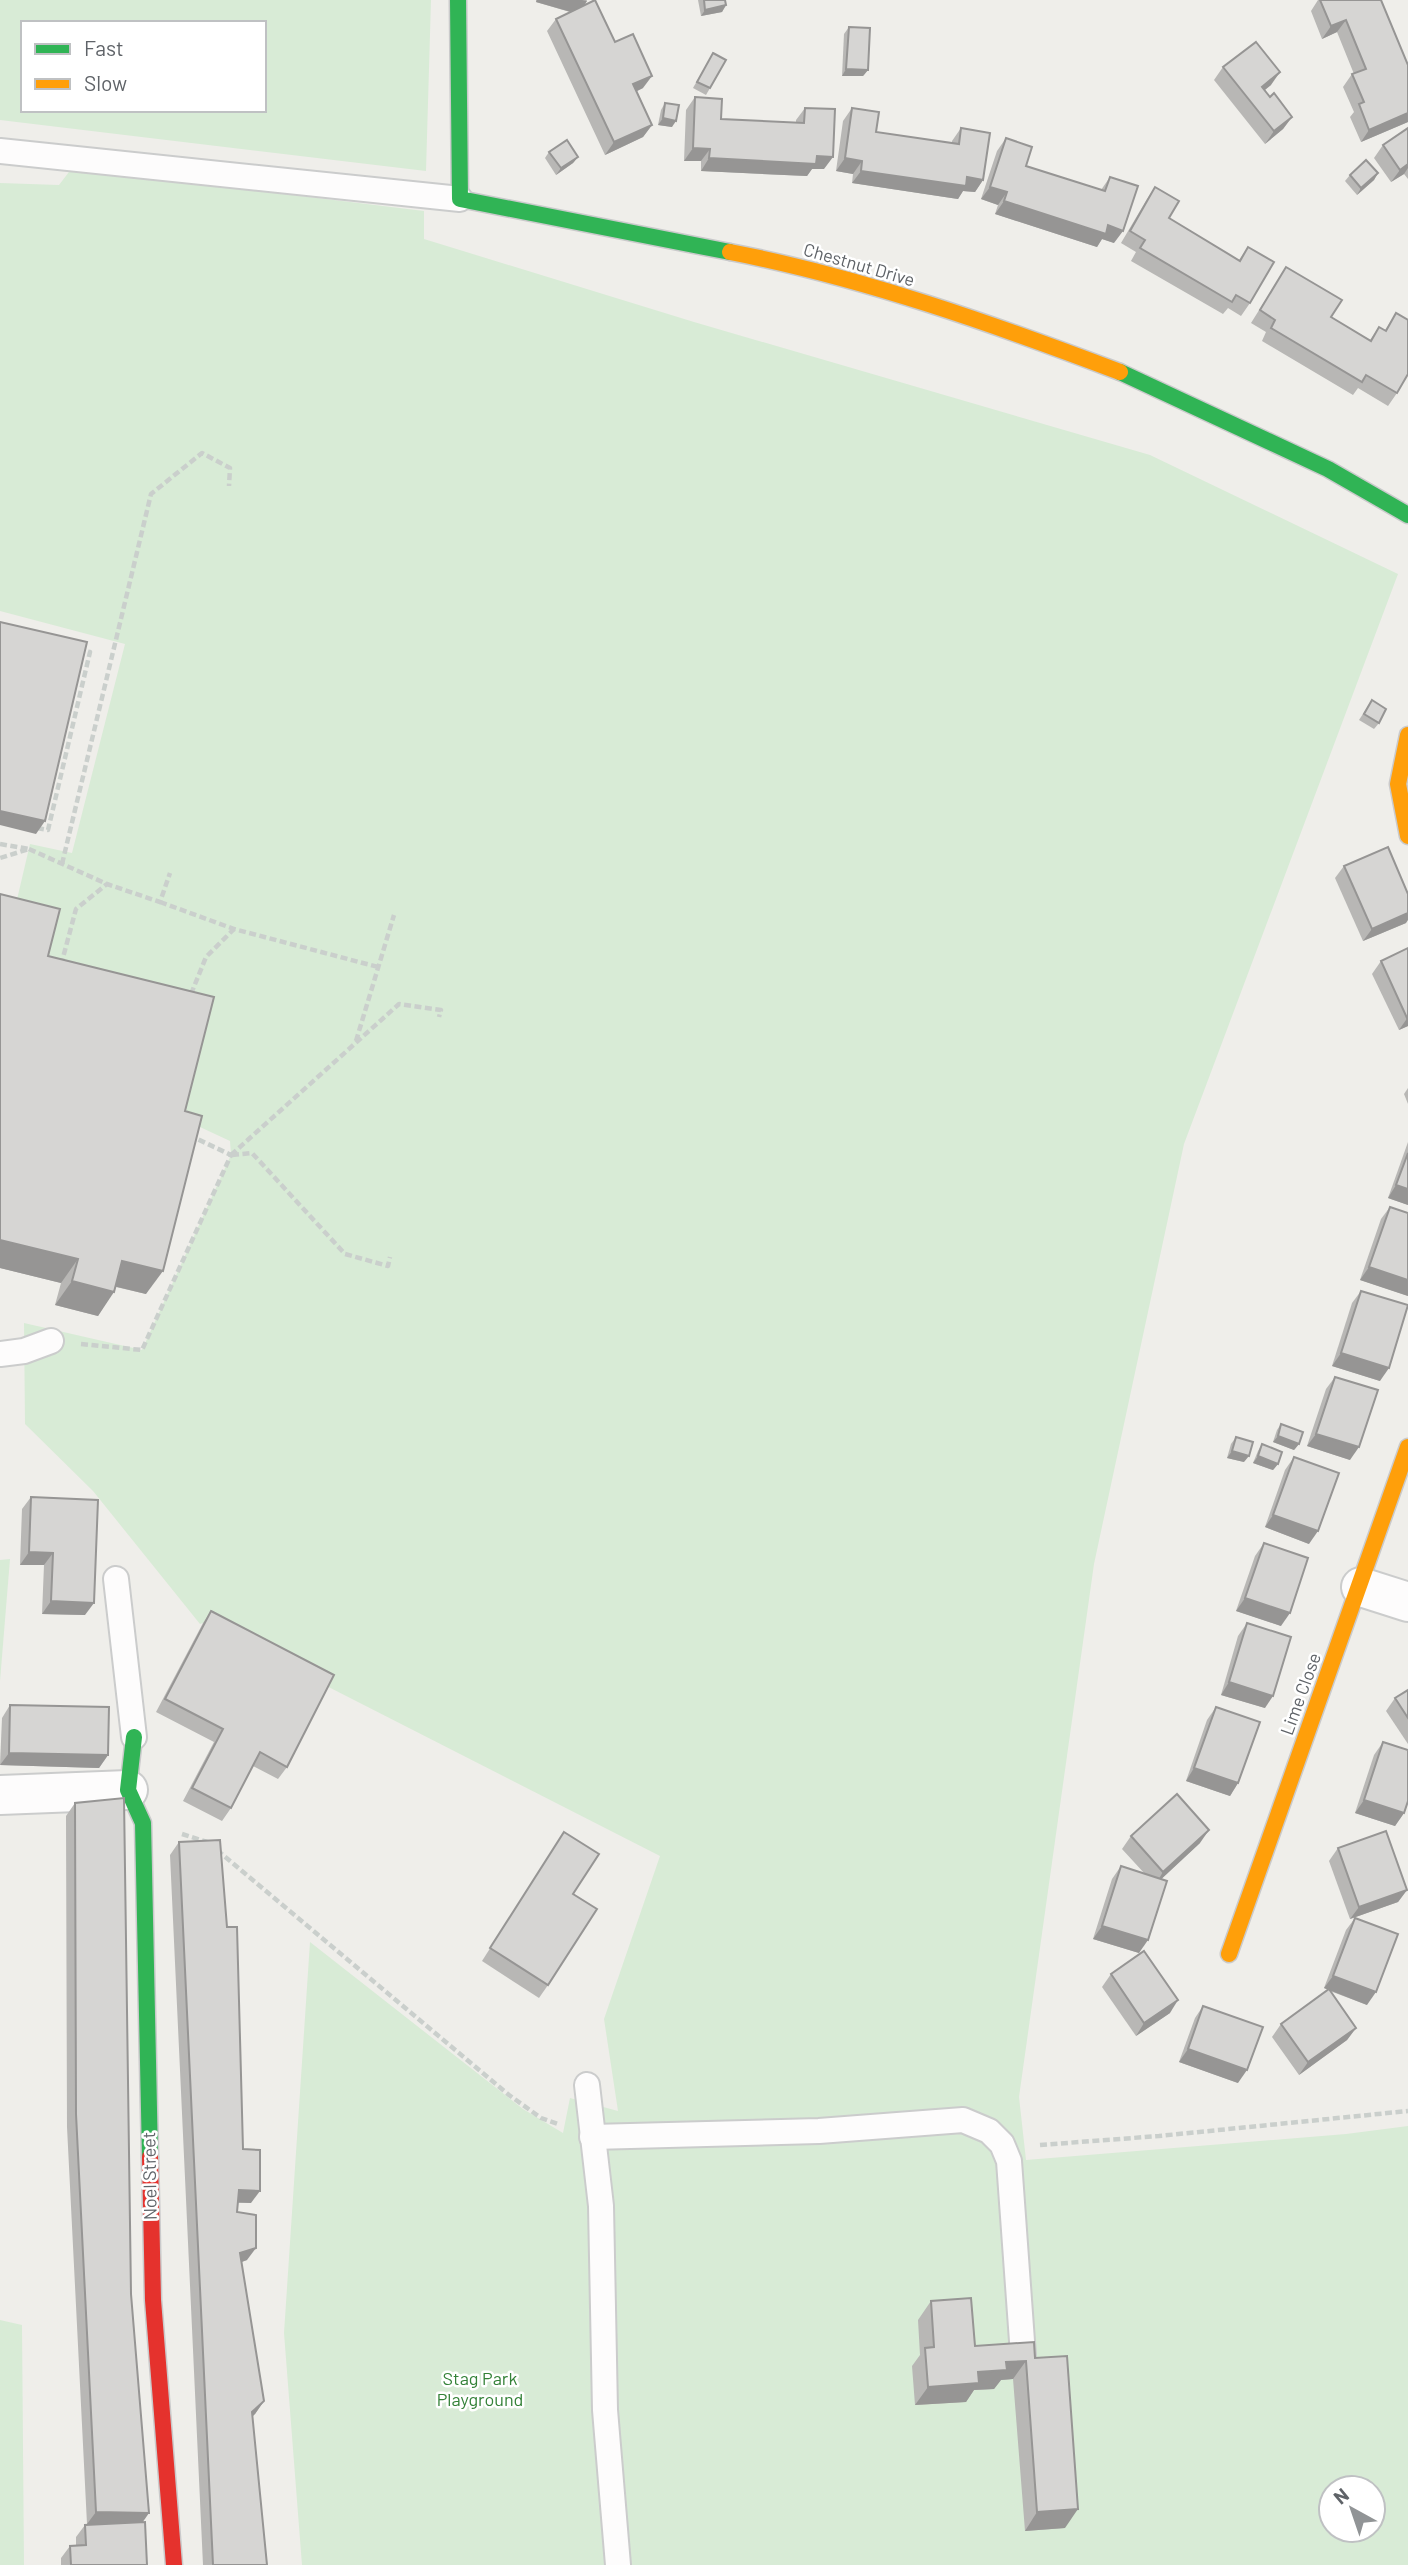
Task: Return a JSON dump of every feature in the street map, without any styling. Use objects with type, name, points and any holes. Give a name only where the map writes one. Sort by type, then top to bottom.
[{"type":"street","points":[[458,0],[460,199]]},
{"type":"street","name":"Chestnut Drive","points":[[460,199],[777,261],[978,319],[1141,380],[1328,469],[1408,515]]},
{"type":"street","points":[[1408,735],[1398,784],[1408,836]]},
{"type":"street","name":"Lime Close","points":[[1229,1954],[1361,1587],[1408,1447]]},
{"type":"street","points":[[1361,1587],[1408,1602]]},
{"type":"street","name":"Noel Street","points":[[134,1737],[153,2300],[174,2565]]},
{"type":"street","points":[[0,1795],[135,1806]]},
{"type":"lane","points":[[0,151],[460,199]]},
{"type":"lane","points":[[0,1354],[24,1351],[51,1341]]},
{"type":"lane","points":[[117,1579],[134,1737]]},
{"type":"lane","points":[[587,2085],[601,2206],[605,2410],[618,2565]]},
{"type":"lane","points":[[592,2137],[819,2131],[963,2120],[989,2131],[1002,2144],[1009,2161],[1023,2355]]},
{"type":"path","points":[[62,864],[151,494],[202,453],[230,468],[229,486]]},
{"type":"path","points":[[35,827],[48,830],[90,652],[78,649]]},
{"type":"path","points":[[72,677],[84,679]]},
{"type":"path","points":[[0,844],[29,849],[107,884],[234,929],[378,967]]},
{"type":"path","points":[[0,858],[29,849]]},
{"type":"path","points":[[160,902],[170,873]]},
{"type":"path","points":[[57,977],[76,909],[107,884]]},
{"type":"path","points":[[355,1042],[394,915]]},
{"type":"path","points":[[191,995],[206,957],[234,929]]},
{"type":"path","points":[[51,1341],[142,1350],[231,1155],[399,1004],[441,1010],[439,1017]]},
{"type":"path","points":[[183,1132],[231,1155],[252,1153],[345,1254],[388,1265],[390,1257]]},
{"type":"path","points":[[135,1806],[206,1841],[509,2095],[541,2118],[592,2137]]},
{"type":"path","points":[[1002,2144],[1024,2146],[1159,2136],[1408,2111]]},
{"type":"green space","points":[[0,0],[431,0],[426,171],[0,120]]},
{"type":"green space","name":"Stag Park Playground","points":[[72,168],[424,211],[424,239],[694,322],[1150,455],[1398,574],[1184,1144],[1094,1564],[1019,2097],[1026,2160],[1346,2134],[1408,2126],[1408,2565],[302,2565],[284,2333],[310,1942],[523,2109],[563,2133],[570,2098],[618,2111],[604,2019],[660,1856],[203,1623],[200,1624],[93,1491],[25,1424],[24,1323],[142,1350],[231,1155],[230,1141],[187,1121],[186,1106],[206,1019],[57,977],[11,925],[30,844],[72,853],[125,644],[0,611],[0,183],[59,185]]},
{"type":"green space","points":[[10,1559],[0,1681],[0,1560]]},
{"type":"green space","points":[[0,2320],[22,2325],[24,2565],[0,2565]]},
{"type":"building","points":[[595,0],[615,42],[633,34],[652,76],[633,84],[652,125],[614,142],[556,19]]},
{"type":"building","points":[[704,0],[725,0],[726,5],[705,10]]},
{"type":"building","points":[[1320,0],[1381,0],[1408,65],[1408,113],[1369,130],[1359,104],[1364,102],[1352,74],[1366,69],[1346,20],[1331,26]]},
{"type":"building","points":[[849,27],[870,28],[868,70],[846,69]]},
{"type":"building","points":[[1256,42],[1280,72],[1262,87],[1270,97],[1274,93],[1292,117],[1274,131],[1223,67]]},
{"type":"building","points":[[713,53],[726,60],[710,88],[697,82]]},
{"type":"building","points":[[695,97],[722,99],[721,119],[804,123],[805,108],[835,109],[833,157],[817,156],[816,164],[709,158],[710,149],[693,148]]},
{"type":"building","points":[[665,103],[679,105],[676,121],[663,118]]},
{"type":"building","points":[[852,108],[879,112],[876,132],[959,144],[961,128],[990,133],[983,180],[967,177],[966,186],[861,171],[862,161],[845,158]]},
{"type":"building","points":[[1408,128],[1408,164],[1400,170],[1383,145]]},
{"type":"building","points":[[1006,138],[1032,147],[1026,166],[1105,191],[1110,177],[1138,186],[1123,231],[1108,225],[1106,234],[1004,201],[1007,192],[990,187]]},
{"type":"building","points":[[567,140],[578,157],[561,168],[549,152]]},
{"type":"building","points":[[1366,160],[1378,173],[1361,188],[1350,175]]},
{"type":"building","points":[[1155,187],[1179,201],[1169,218],[1240,261],[1248,247],[1274,262],[1250,303],[1236,295],[1232,302],[1140,248],[1145,240],[1130,231]]},
{"type":"building","points":[[1286,267],[1342,300],[1331,317],[1371,341],[1379,327],[1386,331],[1396,313],[1408,320],[1408,374],[1397,393],[1366,375],[1362,382],[1271,328],[1275,320],[1260,310]]},
{"type":"building","points":[[0,622],[87,642],[45,821],[0,811]]},
{"type":"building","points":[[1372,700],[1386,709],[1379,723],[1364,714]]},
{"type":"building","points":[[1388,847],[1408,894],[1408,913],[1372,929],[1344,866]]},
{"type":"building","points":[[0,894],[60,909],[48,956],[214,997],[185,1111],[202,1116],[163,1271],[122,1261],[114,1292],[72,1281],[78,1259],[0,1240]]},
{"type":"building","points":[[1408,948],[1408,1017],[1407,1018],[1381,961]]},
{"type":"building","points":[[1408,1153],[1408,1189],[1396,1185]]},
{"type":"building","points":[[1390,1207],[1408,1213],[1408,1280],[1369,1267]]},
{"type":"building","points":[[1361,1291],[1408,1305],[1389,1368],[1341,1353]]},
{"type":"building","points":[[1335,1377],[1378,1390],[1359,1447],[1316,1434]]},
{"type":"building","points":[[1281,1424],[1303,1432],[1299,1444],[1278,1436]]},
{"type":"building","points":[[1236,1437],[1253,1442],[1249,1456],[1232,1451]]},
{"type":"building","points":[[1262,1444],[1282,1452],[1278,1464],[1258,1456]]},
{"type":"building","points":[[1294,1457],[1339,1473],[1318,1531],[1273,1515]]},
{"type":"building","points":[[31,1497],[98,1500],[94,1603],[51,1601],[53,1553],[29,1552]]},
{"type":"building","points":[[1264,1543],[1308,1558],[1290,1613],[1245,1598]]},
{"type":"building","points":[[211,1611],[334,1675],[287,1767],[260,1752],[231,1808],[192,1788],[223,1729],[165,1699]]},
{"type":"building","points":[[1247,1623],[1291,1637],[1273,1696],[1229,1682]]},
{"type":"building","points":[[1408,1690],[1408,1718],[1395,1698]]},
{"type":"building","points":[[10,1705],[109,1707],[108,1755],[9,1753]]},
{"type":"building","points":[[1216,1707],[1260,1722],[1238,1783],[1194,1768]]},
{"type":"building","points":[[1383,1742],[1408,1750],[1408,1801],[1404,1813],[1364,1800]]},
{"type":"building","points":[[1177,1794],[1209,1830],[1163,1872],[1131,1836]]},
{"type":"building","points":[[124,1798],[131,2294],[149,2513],[96,2512],[76,2114],[75,1803]]},
{"type":"building","points":[[1386,1831],[1407,1890],[1359,1907],[1338,1848]]},
{"type":"building","points":[[564,1832],[599,1854],[573,1894],[597,1909],[548,1985],[490,1948]]},
{"type":"building","points":[[220,1840],[227,1927],[237,1927],[243,2149],[260,2150],[260,2191],[239,2190],[237,2212],[256,2215],[256,2248],[240,2253],[264,2401],[252,2412],[267,2565],[213,2565],[179,1842]]},
{"type":"building","points":[[1121,1866],[1167,1881],[1148,1940],[1102,1926]]},
{"type":"building","points":[[1355,1918],[1398,1934],[1376,1992],[1333,1976]]},
{"type":"building","points":[[1144,1951],[1178,2000],[1144,2023],[1111,1974]]},
{"type":"building","points":[[1329,1989],[1356,2028],[1308,2062],[1281,2024]]},
{"type":"building","points":[[1203,2006],[1263,2027],[1247,2070],[1188,2049]]},
{"type":"building","points":[[971,2298],[975,2346],[1034,2342],[1035,2358],[1067,2356],[1078,2509],[1037,2512],[1026,2361],[1006,2362],[1007,2370],[978,2372],[979,2383],[928,2387],[925,2348],[934,2347],[931,2301]]},
{"type":"building","points":[[145,2522],[147,2565],[71,2565],[70,2546],[86,2545],[85,2525]]},
{"type":"traffic: fast","points":[[458,0],[460,199],[730,252]]},
{"type":"traffic: fast","points":[[1120,372],[1328,469],[1408,515]]},
{"type":"traffic: fast","points":[[134,1737],[128,1790],[143,1823],[150,2157]]},
{"type":"traffic: slow","points":[[730,252],[830,275],[928,304],[1120,372]]},
{"type":"traffic: slow","points":[[1408,735],[1398,784],[1408,836]]},
{"type":"traffic: slow","points":[[1229,1954],[1408,1447]]},
{"type":"traffic: jam","points":[[150,2157],[153,2300],[174,2565]]}]
